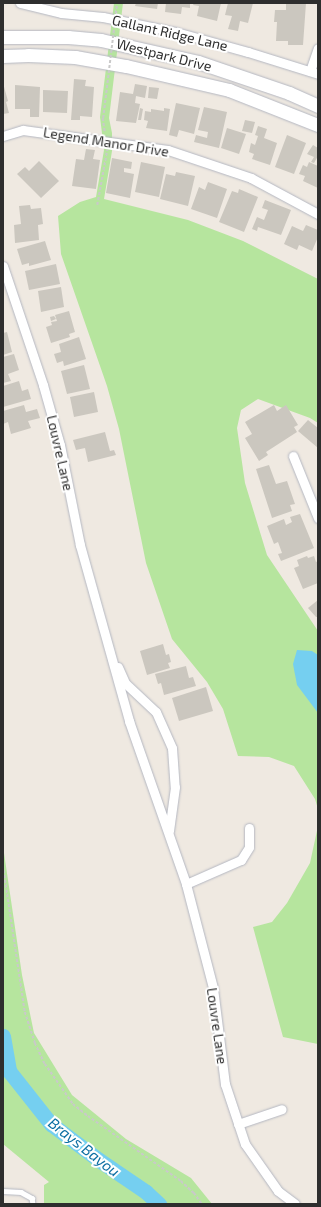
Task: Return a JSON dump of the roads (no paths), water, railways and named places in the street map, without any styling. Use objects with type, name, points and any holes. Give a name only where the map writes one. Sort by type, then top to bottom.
[{"type":"main road","name":"Westpark Drive","points":[[3,37],[68,37],[100,40],[214,67],[289,93],[318,106]]},
{"type":"main road","name":"Westpark Drive","points":[[3,56],[28,55],[74,57],[126,66],[228,90],[318,125]]},
{"type":"street","name":"Gallant Ridge Lane","points":[[20,3],[61,13],[102,17],[176,32],[314,72]]},
{"type":"street","points":[[314,72],[318,48]]},
{"type":"street","name":"Legend Manor Drive","points":[[3,136],[23,130],[106,140],[168,150],[251,178],[318,214]]},
{"type":"street","name":"Louvre Lane","points":[[3,266],[43,385],[60,446],[80,545],[128,720],[169,832],[186,884],[213,988],[225,1084],[245,1144],[278,1191],[295,1204]]},
{"type":"street","points":[[293,456],[318,518]]},
{"type":"street","name":"Louvre Lane","points":[[106,642],[125,683],[156,712],[172,748],[175,787],[169,832]]},
{"type":"street","points":[[186,884],[241,860],[249,847],[249,828]]},
{"type":"street","points":[[238,1124],[282,1109]]},
{"type":"lane","points":[[3,1191],[21,1192],[32,1198],[32,1204]]},
{"type":"water","points":[[297,650],[312,651],[318,655],[318,713],[297,685],[293,664]]},
{"type":"waterway","name":"Brays Bayou","points":[[3,1036],[9,1071],[51,1124],[99,1160],[146,1192],[159,1204]]}]
